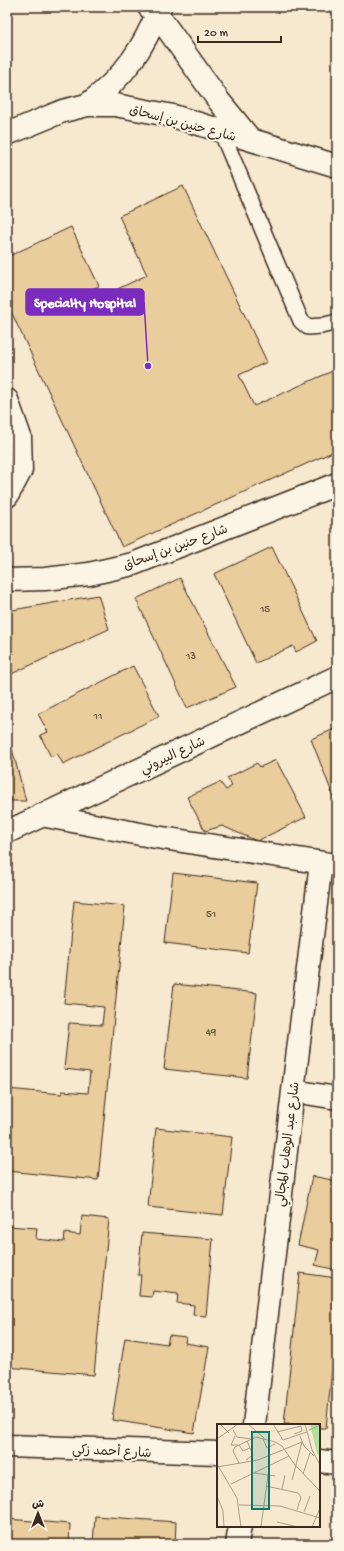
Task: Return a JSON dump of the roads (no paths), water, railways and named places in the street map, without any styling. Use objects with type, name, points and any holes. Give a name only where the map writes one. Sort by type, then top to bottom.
[{"type":"street","points":[[87,104],[105,91],[131,63],[139,50],[155,10]]},
{"type":"street","points":[[155,10],[219,101],[250,140]]},
{"type":"street","name":"شارع حنين بن إسحاق","points":[[7,134],[63,111],[87,104],[114,104],[173,116],[337,166]]},
{"type":"street","points":[[7,400],[20,437],[20,470],[7,496]]},
{"type":"street","name":"شارع حنين بن إسحاق","points":[[7,580],[45,579],[89,574],[133,564],[337,484]]},
{"type":"street","name":"شارع البيروني","points":[[7,832],[40,815],[337,677]]},
{"type":"street","points":[[40,815],[156,837],[329,864]]},
{"type":"street","name":"شارع عبد الوهاب المجالي","points":[[254,1424],[293,1091],[329,864]]},
{"type":"street","points":[[293,1091],[337,1098]]},
{"type":"street","name":"شارع أحمد زكي","points":[[7,1446],[217,1453]]},
{"type":"street","points":[[320,1461],[337,1463]]},
{"type":"street","points":[[237,1544],[240,1527]]},
{"type":"lane","points":[[222,131],[301,321],[308,327],[321,326],[337,322]]},
{"type":"place","name":"Specialty Hospital","points":[[148,366]]}]
